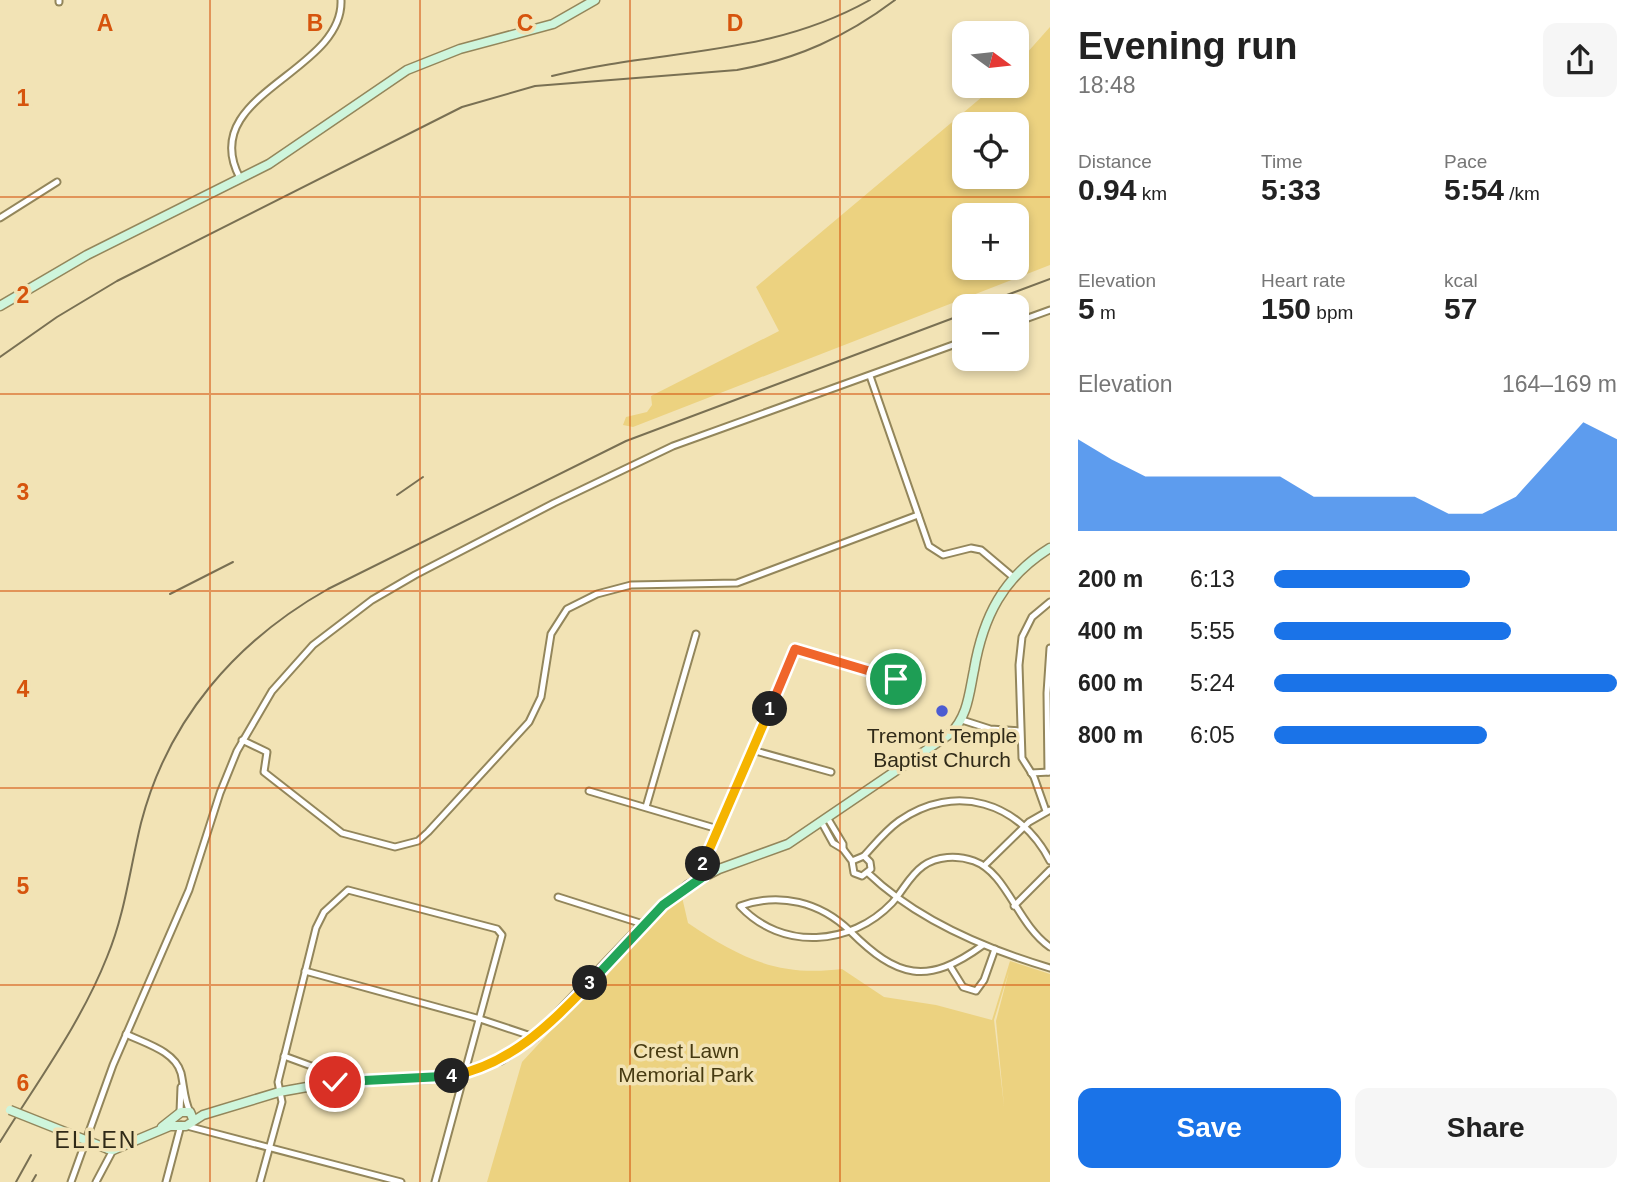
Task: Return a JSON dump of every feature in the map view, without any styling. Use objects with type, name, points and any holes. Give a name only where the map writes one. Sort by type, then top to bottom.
[{"type":"main road","points":[[0,306],[76,261],[269,164],[407,70],[460,50],[553,24],[595,0]]},
{"type":"main road","points":[[0,1106],[110,1149],[186,1119],[279,1092],[335,1082],[431,1079],[464,1074],[501,1060],[535,1037],[674,895],[704,876],[780,847],[825,821],[935,746],[962,720],[983,627],[999,594],[1013,577],[1050,548]]},
{"type":"street","points":[[240,177],[230,153],[230,141],[238,122],[327,38],[340,17],[341,0]]},
{"type":"street","points":[[0,218],[57,182]]},
{"type":"street","points":[[1029,318],[1050,310]]},
{"type":"street","points":[[71,1182],[126,1034],[176,924],[220,793],[243,740],[272,691],[290,668],[338,624],[382,594],[552,504],[673,446],[952,345]]},
{"type":"street","points":[[870,376],[918,515],[933,550],[943,555],[971,548],[981,550],[1013,577]]},
{"type":"street","points":[[243,740],[267,752],[264,772],[335,830],[382,845],[405,846],[418,841],[428,832],[528,722],[541,697],[551,634],[567,609],[597,594],[631,585],[737,583],[918,515]]},
{"type":"street","points":[[985,866],[1025,825],[1048,811],[1022,758],[1020,731],[1022,637],[1032,617],[1050,602]]},
{"type":"street","points":[[646,807],[696,634]]},
{"type":"street","points":[[1031,773],[1049,772],[1050,648]]},
{"type":"street","points":[[704,876],[702,866],[795,649],[896,679]]},
{"type":"street","points":[[962,720],[990,730],[1020,731]]},
{"type":"street","points":[[752,750],[831,772]]},
{"type":"street","points":[[589,791],[718,829]]},
{"type":"street","points":[[852,861],[864,856],[900,820],[941,802],[968,802],[999,808],[1034,833],[1050,861]]},
{"type":"street","points":[[825,821],[834,842],[852,861],[855,873],[862,876],[868,873]]},
{"type":"street","points":[[864,856],[870,862],[868,873]]},
{"type":"street","points":[[983,945],[950,966],[921,973],[904,971],[874,955],[850,931],[814,906],[762,898],[740,906],[760,923],[792,936],[811,939],[850,931],[873,919],[898,896],[914,874],[933,861],[959,857],[985,866],[998,879],[1033,934],[1050,947]]},
{"type":"street","points":[[1014,906],[1050,870]]},
{"type":"street","points":[[868,873],[898,896],[983,945],[1050,968]]},
{"type":"street","points":[[260,1182],[282,1102],[278,1082],[316,928],[324,912],[344,892],[353,890],[499,931],[502,938],[435,1182]]},
{"type":"street","points":[[558,897],[643,924]]},
{"type":"street","points":[[950,966],[963,987],[976,991],[981,987],[995,949]]},
{"type":"street","points":[[305,971],[480,1019],[535,1037]]},
{"type":"street","points":[[126,1034],[164,1053],[180,1070],[186,1119],[166,1182]]},
{"type":"street","points":[[285,1056],[325,1072],[335,1082]]},
{"type":"street","points":[[186,1119],[200,1129],[401,1182]]},
{"type":"street","points":[[96,1182],[110,1149]]},
{"type":"green space","points":[[1050,27],[1050,265],[1029,273],[1029,203],[952,203],[952,280],[1011,280],[975,294],[952,294],[952,303],[633,427],[623,425],[626,417],[647,412],[652,405],[651,396],[779,331],[756,287],[952,122],[952,189],[1029,189],[1029,112],[964,112],[981,98],[1029,98],[1029,51]]},
{"type":"green space","name":"Crest Lawn Memorial Park","points":[[682,897],[688,923],[743,955],[779,967],[798,970],[842,969],[884,997],[936,1005],[992,1020],[1010,961],[1050,974],[1050,1182],[487,1182],[522,1062],[619,957]],"holes":[[[1009,971],[996,1021],[1004,1106],[994,1020]]]},
{"type":"railway","points":[[552,76],[753,42],[831,19],[870,0]]},
{"type":"railway","points":[[0,357],[57,317],[117,281],[462,107],[535,86],[737,70],[780,60],[839,36],[895,0]]},
{"type":"railway","points":[[1009,294],[1050,279]]},
{"type":"railway","points":[[0,1142],[58,1052],[85,1005],[107,957],[123,908],[141,823],[153,785],[169,750],[210,686],[264,633],[328,589],[626,441],[952,319]]},
{"type":"railway","points":[[397,495],[423,477]]},
{"type":"railway","points":[[170,594],[233,562]]},
{"type":"railway","points":[[16,1182],[31,1155]]},
{"type":"railway","points":[[32,1182],[36,1175]]},
{"type":"place","name":"Tremont Temple Baptist Church","points":[[942,711]]},
{"type":"district","name":"ELLEN","points":[[96,1140]]},
{"type":"route","points":[[335,1082],[431,1079],[464,1074],[501,1060],[535,1037],[643,924],[674,895],[704,876],[702,866],[795,649],[896,679]]}]
